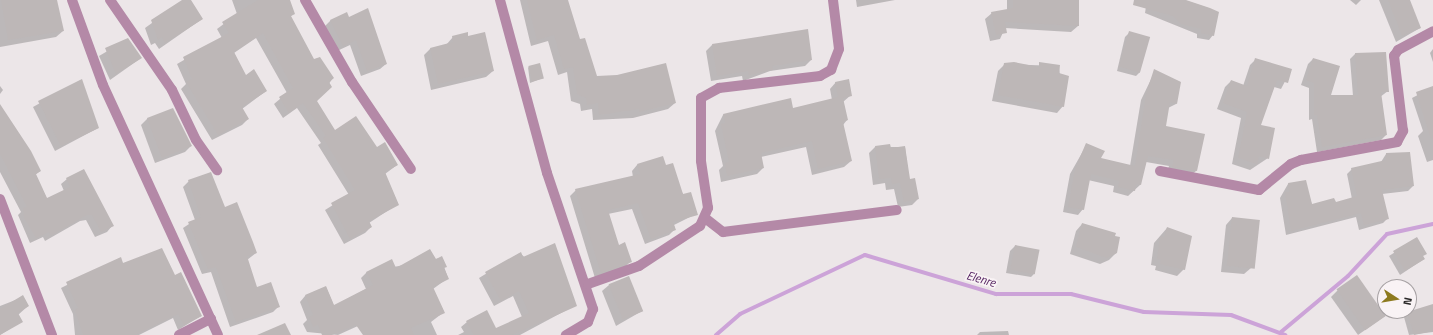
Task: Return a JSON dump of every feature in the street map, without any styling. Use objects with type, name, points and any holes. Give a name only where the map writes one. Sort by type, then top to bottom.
[{"type":"street","points":[[72,0],[103,85],[218,335]]},
{"type":"street","points":[[110,0],[172,90],[196,140],[217,170]]},
{"type":"street","points":[[305,0],[352,82],[411,169]]},
{"type":"street","points":[[500,0],[547,173],[588,284],[592,316],[566,335]]},
{"type":"street","points":[[588,284],[639,266],[700,226],[705,218],[708,208],[701,160],[700,98],[720,88],[820,76],[831,70],[839,49],[833,0]]},
{"type":"street","points":[[1160,171],[1260,190],[1290,164],[1302,160],[1397,142],[1404,131],[1394,56],[1398,50],[1433,31]]},
{"type":"street","points":[[0,199],[52,335]]},
{"type":"street","points":[[705,218],[723,232],[897,210]]},
{"type":"street","points":[[179,335],[211,319]]},
{"type":"building","points":[[1,0],[57,0],[64,31],[8,40]]},
{"type":"building","points":[[182,0],[191,0],[203,19],[165,43],[162,37],[158,40],[151,20]]},
{"type":"building","points":[[258,0],[290,0],[295,14],[291,16],[314,59],[320,57],[334,78],[329,82],[332,87],[317,101],[335,130],[356,116],[377,147],[385,142],[398,165],[385,172],[399,205],[369,221],[372,227],[350,239],[331,203],[355,190],[323,138],[326,136],[303,103],[289,113],[279,97],[293,88],[263,33],[234,52],[246,75],[254,69],[267,91],[242,107],[249,119],[218,135],[186,82],[192,79],[183,57],[229,33],[222,22]]},
{"type":"building","points":[[527,0],[568,0],[580,39],[585,38],[597,76],[617,75],[666,63],[676,103],[639,112],[639,109],[599,115],[598,103],[587,105],[586,98],[577,94],[573,67],[564,69],[554,35],[537,40]]},
{"type":"building","points":[[1013,0],[1079,0],[1079,26],[1005,22],[1007,33],[996,35],[991,12],[1013,8]]},
{"type":"building","points":[[1134,0],[1186,0],[1219,12],[1214,36],[1201,33],[1201,29],[1181,24],[1173,16],[1133,5]]},
{"type":"building","points":[[1388,0],[1410,0],[1421,28],[1402,36]]},
{"type":"building","points":[[368,8],[387,64],[367,71],[356,40],[343,46],[330,20],[347,12],[349,17]]},
{"type":"building","points":[[808,29],[812,60],[772,66],[773,70],[749,75],[748,71],[717,76],[712,44]]},
{"type":"building","points":[[1129,31],[1150,37],[1140,73],[1119,67]]},
{"type":"building","points":[[468,32],[468,36],[485,32],[494,71],[438,84],[430,48],[453,42],[452,36]]},
{"type":"building","points":[[128,38],[142,58],[116,74],[105,48]]},
{"type":"building","points":[[1386,52],[1389,92],[1381,92],[1387,135],[1322,147],[1317,115],[1314,115],[1314,83],[1306,80],[1313,58],[1340,66],[1331,95],[1358,95],[1355,53]]},
{"type":"building","points":[[1255,58],[1292,69],[1288,83],[1277,80],[1261,125],[1275,128],[1269,159],[1259,156],[1257,164],[1238,158],[1247,112],[1223,103],[1231,80],[1247,86]]},
{"type":"building","points":[[1014,62],[1039,67],[1039,62],[1060,65],[1059,73],[1069,76],[1064,107],[998,95],[1004,63]]},
{"type":"building","points":[[540,63],[544,79],[532,81],[528,66]]},
{"type":"building","points":[[1154,69],[1181,82],[1177,104],[1170,102],[1166,126],[1205,134],[1197,171],[1172,167],[1174,160],[1148,156],[1141,185],[1136,184],[1135,191],[1118,187],[1119,181],[1091,174],[1084,210],[1068,207],[1075,169],[1086,143],[1105,151],[1101,158],[1135,166],[1146,94]]},
{"type":"building","points":[[82,79],[99,128],[61,146],[38,101]]},
{"type":"building","points":[[849,79],[852,96],[843,98],[848,120],[843,122],[852,161],[818,169],[812,141],[761,153],[764,168],[727,176],[725,163],[729,162],[721,124],[725,123],[723,114],[791,98],[793,108],[838,97],[835,82]]},
{"type":"building","points":[[1433,86],[1433,139],[1431,139],[1416,92]]},
{"type":"building","points":[[0,104],[31,151],[41,171],[36,174],[47,198],[70,187],[66,178],[84,169],[114,226],[101,232],[92,215],[87,215],[51,236],[49,232],[36,238],[24,218],[23,208],[27,207],[0,154]]},
{"type":"building","points":[[173,108],[192,146],[162,158],[147,118]]},
{"type":"building","points":[[890,144],[891,148],[905,146],[910,179],[915,178],[919,199],[904,202],[900,183],[892,184],[891,178],[879,179],[875,146]]},
{"type":"building","points":[[1410,152],[1414,186],[1382,190],[1389,219],[1364,225],[1361,213],[1291,231],[1285,192],[1289,192],[1288,183],[1306,180],[1312,204],[1334,198],[1336,202],[1357,196],[1351,168],[1386,160],[1386,153]]},
{"type":"building","points":[[663,156],[666,165],[673,163],[683,194],[691,192],[698,215],[673,222],[676,230],[651,239],[638,203],[608,210],[619,245],[625,242],[632,262],[601,273],[575,189],[640,174],[637,164]]},
{"type":"building","points":[[211,172],[225,207],[237,202],[253,242],[257,253],[247,256],[257,287],[271,282],[280,307],[236,322],[216,267],[208,269],[188,222],[201,217],[188,180]]},
{"type":"building","points":[[1232,217],[1260,220],[1255,269],[1227,266]]},
{"type":"building","points":[[1082,223],[1116,233],[1115,236],[1120,237],[1117,253],[1107,258],[1076,247]]},
{"type":"building","points":[[1167,227],[1192,236],[1185,270],[1160,264],[1161,260],[1157,259],[1160,236],[1164,237]]},
{"type":"building","points":[[1417,237],[1427,254],[1423,256],[1425,259],[1405,271],[1393,251]]},
{"type":"building","points":[[555,243],[577,306],[512,335],[474,335],[466,321],[487,310],[496,328],[529,313],[519,291],[501,301],[485,272],[521,252],[523,257]]},
{"type":"building","points":[[1015,245],[1040,250],[1035,274],[1010,270]]},
{"type":"building","points":[[162,248],[175,275],[181,272],[202,316],[184,325],[178,314],[135,335],[83,335],[75,310],[78,308],[66,282],[121,257],[123,263]]},
{"type":"building","points":[[430,249],[436,259],[442,256],[447,267],[444,268],[449,279],[433,287],[445,313],[411,328],[414,335],[363,335],[356,325],[332,335],[322,335],[318,325],[313,327],[309,317],[313,315],[305,295],[326,286],[334,305],[373,285],[366,272],[392,259],[396,268]]},
{"type":"building","points":[[1357,275],[1377,304],[1377,319],[1381,319],[1365,330],[1337,289]]},
{"type":"building","points":[[629,276],[643,311],[623,319],[609,284]]},
{"type":"building","points":[[23,295],[29,306],[18,313],[23,322],[0,335],[0,309]]},
{"type":"building","points":[[1433,304],[1433,331],[1414,335],[1409,319],[1417,319],[1417,309]]},
{"type":"building","points":[[285,323],[291,335],[257,335]]},
{"type":"waterway","points":[[1281,332],[1348,276],[1387,234],[1433,224]]},
{"type":"waterway","name":"Elenre","points":[[716,335],[740,314],[865,255],[996,294],[1071,294],[1144,312],[1231,315],[1285,335]]}]
